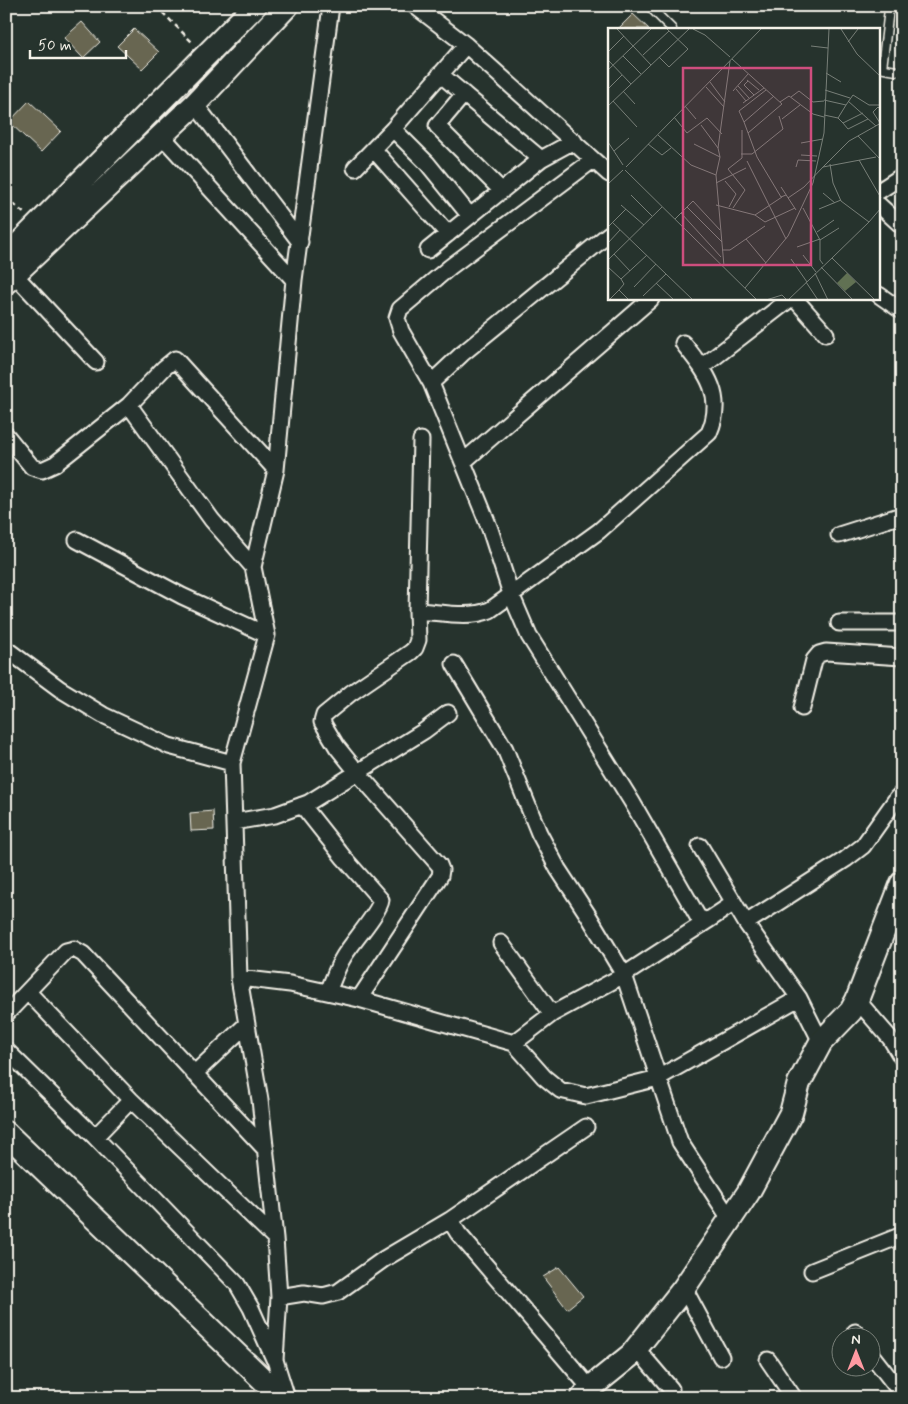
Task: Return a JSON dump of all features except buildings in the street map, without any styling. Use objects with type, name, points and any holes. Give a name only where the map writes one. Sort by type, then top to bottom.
[{"type":"main road","points":[[9,271],[38,225],[255,6]]},
{"type":"main road","points":[[9,271],[162,136],[195,104],[286,6]]},
{"type":"main road","points":[[586,1393],[636,1348],[684,1288],[748,1193],[791,1113],[800,1083],[821,1042],[851,1011],[857,1000],[902,883]]},
{"type":"main road","points":[[6,1133],[282,1398]]},
{"type":"street","points":[[275,1360],[279,1297],[275,1238],[260,1100],[239,978],[232,763],[267,635],[253,567],[276,470],[294,280],[331,6]]},
{"type":"street","points":[[415,6],[466,46],[608,173]]},
{"type":"street","points":[[355,168],[393,130],[466,46]]},
{"type":"street","points":[[440,74],[541,159]]},
{"type":"street","points":[[464,94],[437,126],[502,191]]},
{"type":"street","points":[[195,104],[300,242]]},
{"type":"street","points":[[393,130],[427,163],[470,216]]},
{"type":"street","points":[[162,136],[294,280]]},
{"type":"street","points":[[428,250],[541,159],[574,141]]},
{"type":"street","points":[[374,150],[448,234]]},
{"type":"street","points":[[593,160],[450,267],[400,309],[397,318],[401,331],[431,383],[490,529],[511,594],[529,636],[632,802],[698,917],[707,921]]},
{"type":"street","points":[[880,190],[902,176]]},
{"type":"street","points":[[880,207],[902,226]]},
{"type":"street","points":[[431,383],[462,354],[608,235]]},
{"type":"street","points":[[9,271],[96,362]]},
{"type":"street","points":[[880,296],[902,311]]},
{"type":"street","points":[[463,462],[650,300]]},
{"type":"street","points":[[702,367],[789,300]]},
{"type":"street","points":[[796,300],[826,334]]},
{"type":"street","points":[[417,611],[482,613],[490,610],[599,531],[709,433],[713,424],[716,401],[713,387],[702,367],[682,343]]},
{"type":"street","points":[[6,435],[32,467],[42,470],[56,464],[129,405],[175,359],[276,470]]},
{"type":"street","points":[[129,405],[212,520],[253,567]]},
{"type":"street","points":[[359,999],[440,876],[441,870],[439,865],[358,773],[325,729],[322,722],[324,714],[415,648],[418,640],[421,440]]},
{"type":"street","points":[[839,535],[902,515]]},
{"type":"street","points":[[77,540],[182,596],[267,635]]},
{"type":"street","points":[[839,623],[902,623]]},
{"type":"street","points":[[6,649],[60,689],[103,715],[169,746],[232,763]]},
{"type":"street","points":[[802,708],[814,660],[819,654],[826,652],[902,657]]},
{"type":"street","points":[[454,664],[505,749],[539,833],[558,869],[624,975],[680,1142],[730,1219]]},
{"type":"street","points":[[234,822],[275,815],[302,805],[358,773],[424,731],[448,713]]},
{"type":"street","points":[[746,923],[846,859],[863,846],[902,793]]},
{"type":"street","points":[[302,805],[344,858],[381,900],[379,907],[354,939],[342,959],[328,992]]},
{"type":"street","points":[[700,846],[746,923],[799,998],[821,1042]]},
{"type":"street","points":[[514,1043],[552,1014],[624,975],[734,904]]},
{"type":"street","points":[[501,943],[552,1014]]},
{"type":"street","points":[[6,1014],[66,951],[74,949],[83,954],[266,1150]]},
{"type":"street","points":[[239,978],[290,984],[359,999],[514,1043],[544,1077],[560,1090],[586,1096],[658,1078],[799,998]]},
{"type":"street","points":[[28,992],[131,1100],[275,1238]]},
{"type":"street","points":[[857,1000],[890,1038],[902,1058]]},
{"type":"street","points":[[194,1074],[246,1024]]},
{"type":"street","points":[[6,1050],[96,1137],[237,1284],[251,1308],[275,1360],[288,1398]]},
{"type":"street","points":[[96,1137],[131,1100]]},
{"type":"street","points":[[279,1297],[304,1294],[323,1296],[338,1292],[384,1259],[450,1220],[586,1127]]},
{"type":"street","points":[[450,1220],[458,1234],[586,1393]]},
{"type":"street","points":[[812,1271],[902,1235]]},
{"type":"street","points":[[684,1288],[721,1357]]},
{"type":"street","points":[[636,1348],[671,1389]]},
{"type":"street","points":[[768,1360],[794,1398]]},
{"type":"street","points":[[880,1366],[902,1394]]},
{"type":"lane","points":[[649,6],[671,28]]},
{"type":"lane","points":[[889,9],[880,68],[902,72]]},
{"type":"path","points":[[156,6],[206,56]]},
{"type":"path","points":[[6,198],[38,225]]}]
